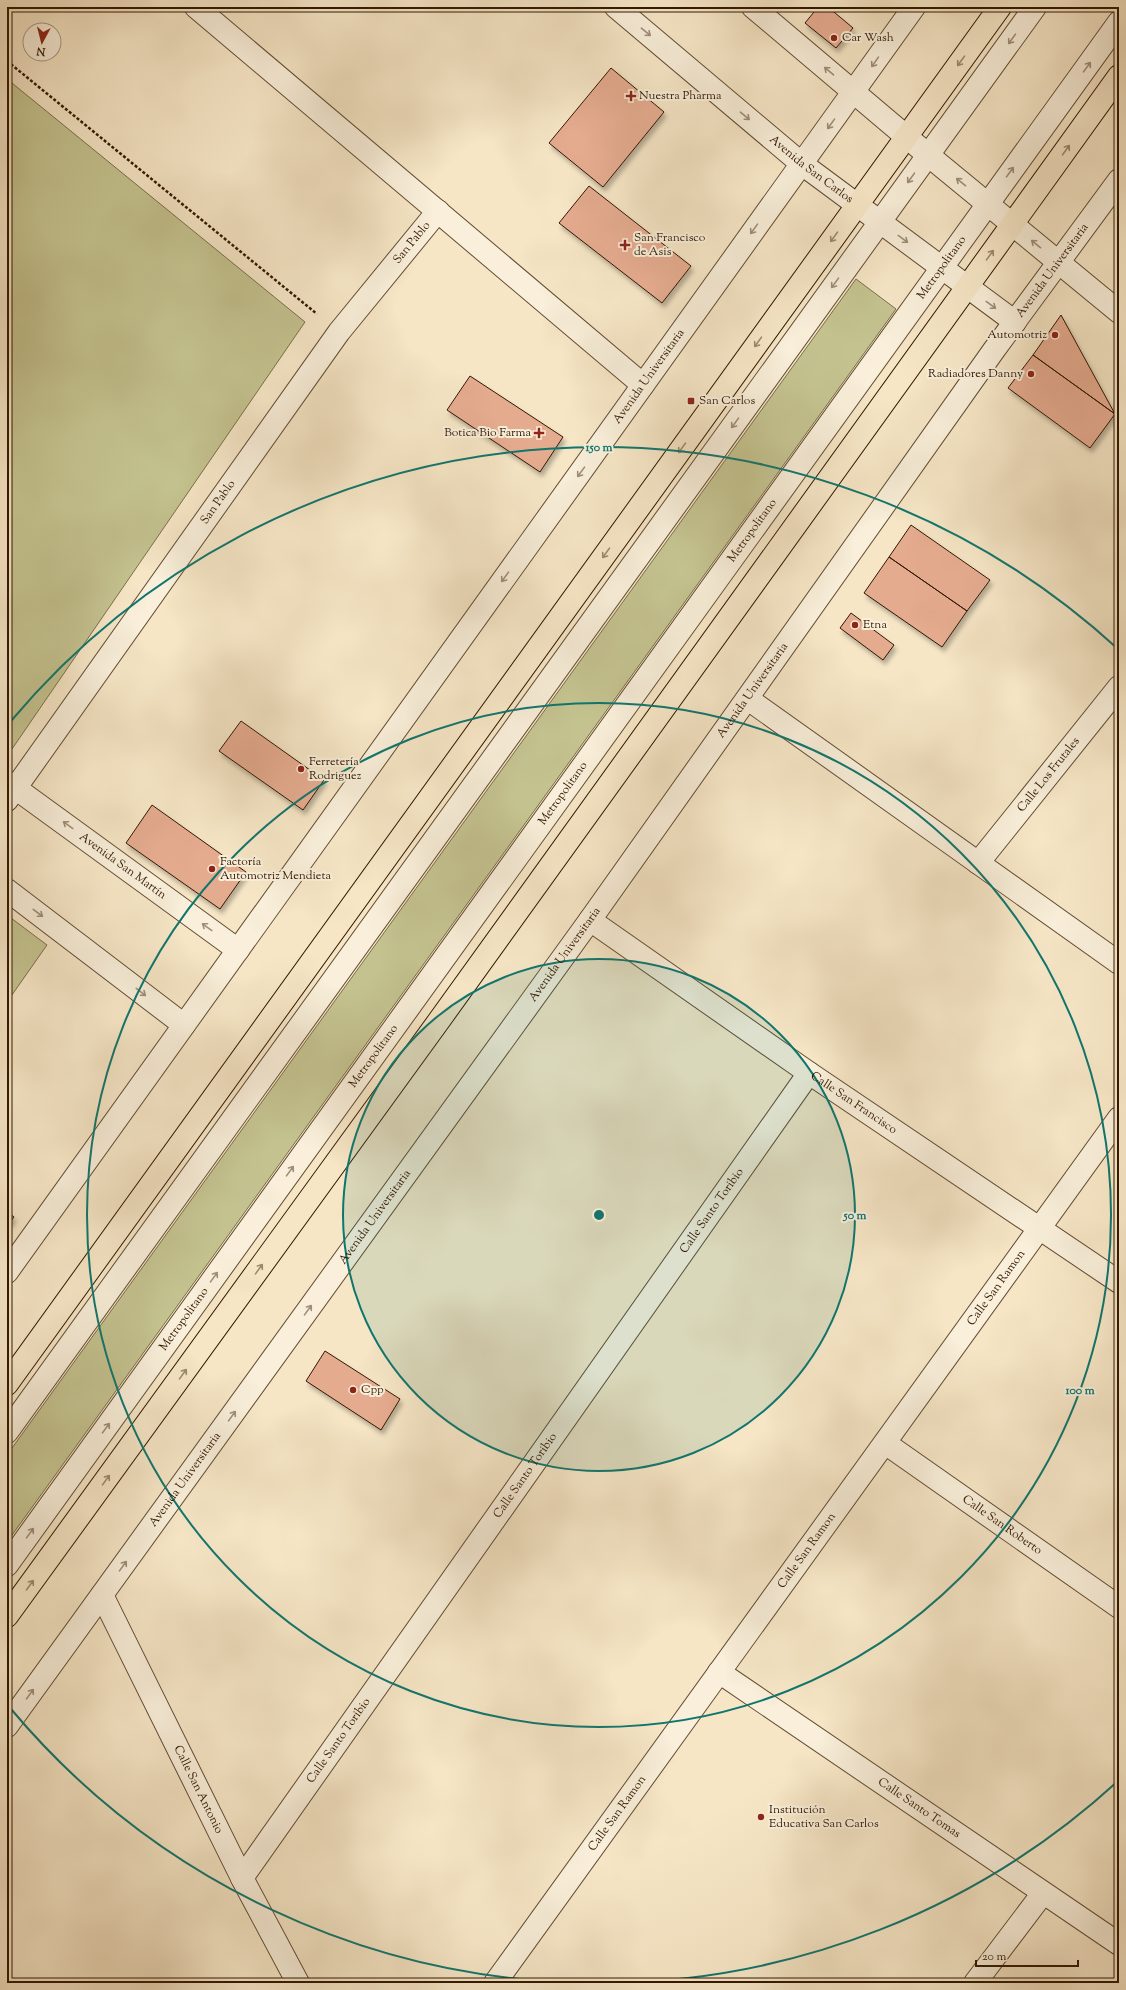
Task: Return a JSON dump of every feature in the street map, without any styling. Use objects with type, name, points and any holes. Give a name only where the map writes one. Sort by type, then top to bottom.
[{"type":"main road","points":[[7,1384],[1000,7]]},
{"type":"main road","points":[[7,1616],[438,1022],[1119,76]]},
{"type":"street","points":[[196,7],[643,385]]},
{"type":"street","name":"Avenida San Carlos","points":[[616,7],[802,164],[1014,322]]},
{"type":"street","points":[[753,7],[906,137],[1119,312]]},
{"type":"street","name":"Avenida Universitaria","points":[[7,1272],[914,7]]},
{"type":"street","points":[[7,1432],[1035,7]]},
{"type":"street","name":"Metropolitano","points":[[7,1565],[1119,22]]},
{"type":"street","name":"Avenida Universitaria","points":[[7,1726],[590,920],[1014,322],[1119,180]]},
{"type":"street","name":"San Pablo","points":[[10,790],[339,332],[438,211]]},
{"type":"street","name":"Calle Los Frutales","points":[[978,863],[1119,687]]},
{"type":"street","points":[[748,699],[1119,963]]},
{"type":"street","name":"Avenida San Martín","points":[[10,790],[238,950]]},
{"type":"street","points":[[7,890],[184,1025]]},
{"type":"street","name":"Calle San Francisco","points":[[590,920],[809,1073],[1119,1282]]},
{"type":"street","name":"Calle Santo Toribio","points":[[242,1878],[809,1073]]},
{"type":"street","name":"Calle San Ramon","points":[[495,1983],[1119,1118]]},
{"type":"street","name":"Calle San Roberto","points":[[885,1443],[1119,1607]]},
{"type":"street","name":"Calle San Antonio","points":[[102,1594],[242,1878],[298,1983]]},
{"type":"street","name":"Calle Santo Tomas","points":[[720,1672],[1119,1944]]},
{"type":"street","points":[[975,1983],[1043,1893]]},
{"type":"path","points":[[7,61],[339,332]]},
{"type":"shaded area","points":[[7,79],[305,322],[12,749],[7,746]]},
{"type":"shaded area","points":[[856,279],[896,309],[7,1542],[7,1455]]},
{"type":"shaded area","points":[[7,915],[47,945],[7,1002]]},
{"type":"building","name":"Car Wash","points":[[818,7],[828,7],[853,28],[836,48],[805,23]]},
{"type":"building","points":[[611,68],[664,112],[603,187],[549,143]]},
{"type":"building","name":"San Francisco de Asis","points":[[589,186],[691,266],[662,303],[559,223]]},
{"type":"building","points":[[1061,315],[1115,414],[1033,355]]},
{"type":"building","points":[[1033,355],[1115,414],[1090,448],[1008,388]]},
{"type":"building","points":[[470,376],[563,437],[540,472],[447,410]]},
{"type":"building","points":[[911,525],[990,580],[967,611],[889,557]]},
{"type":"building","points":[[889,557],[967,611],[942,647],[864,593]]},
{"type":"building","points":[[851,613],[894,645],[883,660],[840,628]]},
{"type":"building","points":[[241,721],[324,780],[303,810],[219,751]]},
{"type":"building","points":[[152,805],[246,872],[220,909],[126,843]]},
{"type":"building","points":[[7,1212],[14,1217],[7,1226]]},
{"type":"building","name":"Cpp","points":[[325,1351],[400,1399],[381,1430],[306,1381]]},
{"type":"place","name":"Car Wash","points":[[834,38]]},
{"type":"place","name":"Nuestra Pharma","points":[[631,96]]},
{"type":"place","name":"San Francisco de Asis","points":[[625,245]]},
{"type":"place","name":"Automotriz","points":[[1055,335]]},
{"type":"place","name":"Radiadores Danny","points":[[1031,374]]},
{"type":"place","name":"San Carlos","points":[[691,401]]},
{"type":"place","name":"Botica Bio Farma","points":[[539,433]]},
{"type":"place","name":"Etna","points":[[855,625]]},
{"type":"place","name":"Ferretería Rodriguez","points":[[301,769]]},
{"type":"place","name":"Factoría Automotriz Mendieta","points":[[212,869]]},
{"type":"place","name":"Cpp","points":[[353,1390]]},
{"type":"place","name":"Institución Educativa San Carlos","points":[[761,1817]]}]
